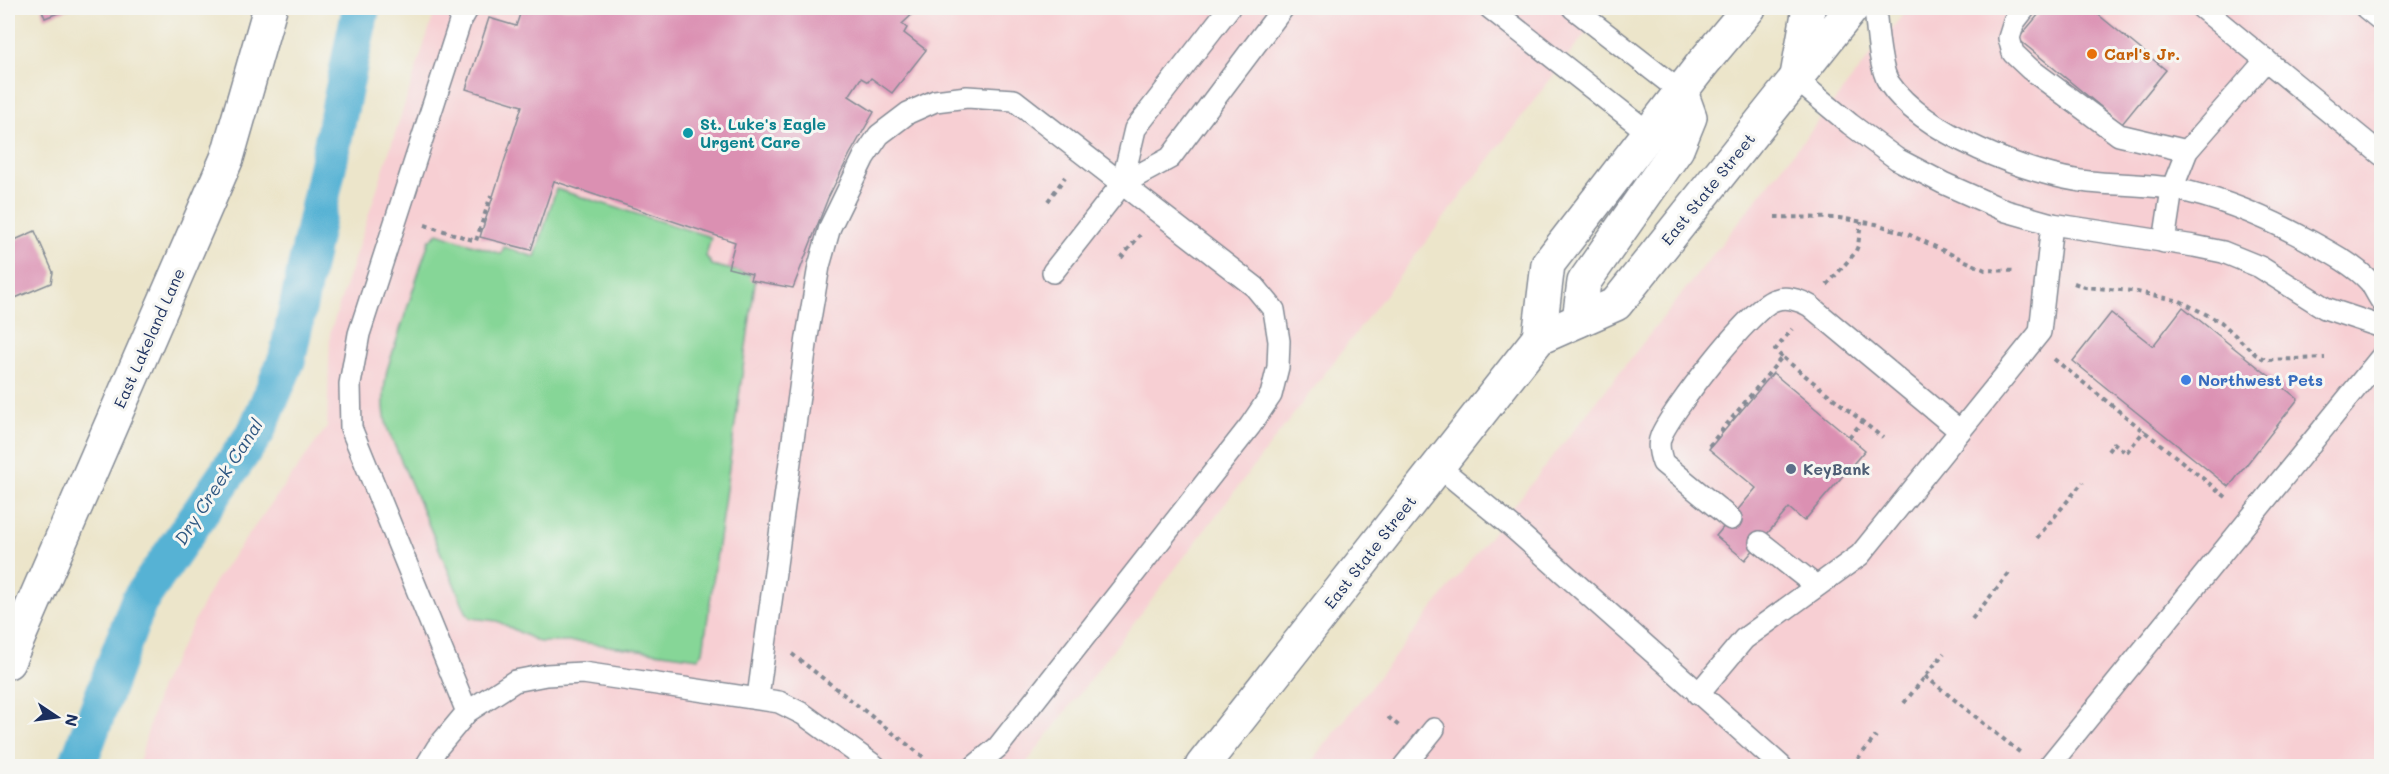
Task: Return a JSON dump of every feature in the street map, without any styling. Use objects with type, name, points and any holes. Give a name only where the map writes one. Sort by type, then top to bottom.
[{"type":"main road","name":"East Lakeland Lane","points":[[8,662],[227,158],[270,8]]},
{"type":"main road","points":[[1539,338],[1548,264],[1749,8]]},
{"type":"main road","points":[[1797,80],[1809,8]]},
{"type":"main road","name":"East State Street","points":[[1202,766],[1539,338],[1616,304],[1797,80],[1852,8]]},
{"type":"main road","points":[[1579,320],[1584,282],[1677,149],[1690,117],[1681,92]]},
{"type":"lane","points":[[467,712],[351,428],[351,384],[360,334],[460,22],[468,8]]},
{"type":"lane","points":[[1122,184],[1135,129],[1229,8]]},
{"type":"lane","points":[[1053,272],[1122,184],[1170,158],[1283,8]]},
{"type":"lane","points":[[1490,8],[1649,133]]},
{"type":"lane","points":[[1573,8],[1681,92]]},
{"type":"lane","points":[[1875,8],[1880,48],[1888,81],[1908,106],[1940,127],[1982,150],[2052,175],[2087,182],[2172,189],[2210,197],[2283,227],[2342,260],[2370,282],[2382,302]]},
{"type":"lane","points":[[2025,8],[2014,22],[2009,38],[2013,52],[2030,69],[2118,135],[2187,152]]},
{"type":"lane","points":[[2202,8],[2382,155]]},
{"type":"lane","points":[[2366,8],[2382,21]]},
{"type":"lane","points":[[2164,242],[2172,189],[2187,152],[2266,60]]},
{"type":"lane","points":[[1797,80],[1897,159],[1943,183],[2006,211],[2052,224],[2194,246],[2232,256],[2260,267],[2325,308],[2382,327]]},
{"type":"lane","points":[[758,698],[807,337],[819,266],[830,227],[864,157],[879,135],[908,113],[935,101],[967,98],[1014,100],[1255,286],[1274,310],[1279,341],[1278,367],[1271,395],[1250,426],[998,747],[975,766]]},
{"type":"lane","points":[[1698,694],[1744,639],[1860,555],[2040,332],[2052,224]]},
{"type":"lane","points":[[1731,519],[1662,463],[1659,452],[1660,438],[1675,411],[1761,307],[1775,299],[1804,302],[1960,431]]},
{"type":"lane","points":[[2049,766],[2382,356]]},
{"type":"lane","points":[[1438,466],[1511,526],[1781,766]]},
{"type":"lane","points":[[1760,542],[1816,586]]},
{"type":"lane","points":[[426,766],[437,748],[467,712],[515,681],[546,675],[583,673],[779,702],[803,714],[874,766]]},
{"type":"lane","points":[[1404,766],[1434,729]]},
{"type":"path","points":[[1048,201],[1071,169]]},
{"type":"path","points":[[425,225],[476,241],[491,195]]},
{"type":"path","points":[[1775,217],[1839,218],[1876,224],[1910,235],[1985,270],[2017,271]]},
{"type":"path","points":[[1824,290],[1855,253],[1861,222]]},
{"type":"path","points":[[1122,258],[1146,228]]},
{"type":"path","points":[[2068,281],[2085,287],[2133,291],[2180,301],[2221,322],[2254,354],[2266,360],[2325,358]]},
{"type":"path","points":[[1794,326],[1775,351],[1883,438]]},
{"type":"path","points":[[2049,354],[2226,497]]},
{"type":"path","points":[[1709,446],[1782,357]]},
{"type":"path","points":[[1849,437],[1863,421]]},
{"type":"path","points":[[2108,451],[2114,443],[2126,453],[2145,430]]},
{"type":"path","points":[[2037,538],[2083,482]]},
{"type":"path","points":[[1972,619],[2011,571]]},
{"type":"path","points":[[791,652],[926,759]]},
{"type":"path","points":[[1904,703],[1944,653]]},
{"type":"path","points":[[1925,676],[2023,755]]},
{"type":"path","points":[[1388,717],[1404,730]]},
{"type":"path","points":[[1852,766],[1876,736]]},
{"type":"shaded area","points":[[436,8],[1605,8],[1024,766],[138,766],[160,687],[215,581],[327,427],[330,333]]},
{"type":"shaded area","points":[[1908,8],[2381,8],[2381,766],[1308,766]]},
{"type":"green space","points":[[556,189],[711,237],[706,256],[712,265],[756,276],[703,652],[698,658],[581,642],[539,642],[497,621],[471,618],[467,614],[388,430],[384,400],[387,370],[429,241],[438,233],[501,254],[504,247],[535,257]]},
{"type":"building","points":[[41,8],[71,8],[45,18]]},
{"type":"building","name":"St. Luke's Eagle Urgent Care","points":[[522,8],[919,8],[902,24],[907,28],[904,33],[926,50],[892,93],[871,78],[868,82],[861,78],[849,96],[874,112],[828,198],[793,288],[750,280],[752,274],[728,268],[735,242],[554,181],[531,250],[480,237],[522,106],[466,89],[489,18],[516,26]]},
{"type":"building","name":"Carl's Jr.","points":[[2044,8],[2090,8],[2166,70],[2122,124],[2018,39]]},
{"type":"building","points":[[35,231],[53,272],[51,283],[8,301],[8,243]]},
{"type":"building","name":"Northwest Pets","points":[[2183,307],[2298,399],[2229,487],[2073,361],[2111,313],[2153,346]]},
{"type":"building","name":"KeyBank","points":[[1773,373],[1865,450],[1804,521],[1789,508],[1745,560],[1716,536],[1756,488],[1709,449]]},
{"type":"waterway","name":"Dry Creek Canal","points":[[77,766],[139,601],[256,432],[287,359],[361,8]]},
{"type":"place","name":"Carl's Jr.","points":[[2092,54]]},
{"type":"place","name":"St. Luke's Eagle Urgent Care","points":[[688,133]]},
{"type":"place","name":"Northwest Pets","points":[[2186,380]]},
{"type":"place","name":"KeyBank","points":[[1791,469]]}]
